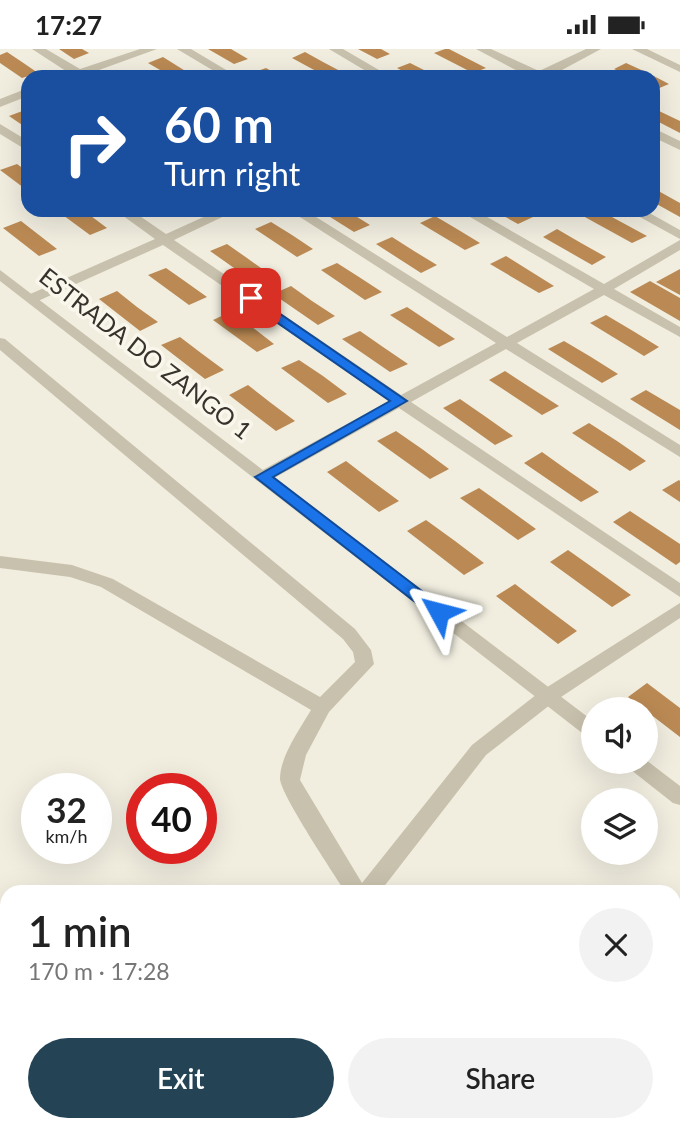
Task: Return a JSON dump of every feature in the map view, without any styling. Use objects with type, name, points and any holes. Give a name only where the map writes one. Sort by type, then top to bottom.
[{"type":"street","points":[[38,49],[68,70]]},
{"type":"street","points":[[93,70],[150,49]]},
{"type":"street","points":[[183,49],[220,70]]},
{"type":"street","points":[[334,49],[372,70]]},
{"type":"street","points":[[482,49],[526,70]]},
{"type":"street","points":[[551,70],[595,49]]},
{"type":"street","points":[[638,49],[680,69]]},
{"type":"street","points":[[0,103],[21,95]]},
{"type":"street","points":[[0,128],[21,142]]},
{"type":"street","points":[[660,136],[680,146]]},
{"type":"street","points":[[133,217],[680,591]]},
{"type":"street","points":[[33,298],[215,217]]},
{"type":"street","points":[[307,217],[680,452]]},
{"type":"street","points":[[477,217],[680,333]]},
{"type":"street","points":[[647,217],[680,235]]},
{"type":"street","points":[[263,477],[603,290],[680,244]]},
{"type":"street","name":"ESTRADA DO ZANGO 1","points":[[0,274],[581,722]]},
{"type":"street","points":[[0,342],[349,634],[362,650],[365,664],[322,707],[296,755],[290,780],[301,803],[352,885]]},
{"type":"street","points":[[0,562],[72,571],[107,583],[322,707]]},
{"type":"street","points":[[373,885],[478,750],[548,696],[680,609]]},
{"type":"street","points":[[650,774],[680,797]]},
{"type":"building","points":[[59,49],[82,49],[89,53],[74,59]]},
{"type":"building","points":[[208,49],[231,49],[248,59],[234,64]]},
{"type":"building","points":[[358,49],[381,49],[390,54],[377,59]]},
{"type":"building","points":[[449,49],[486,68],[467,70],[434,53]]},
{"type":"building","points":[[7,52],[34,70],[21,70],[21,77],[0,63],[0,55]]},
{"type":"building","points":[[305,52],[338,70],[314,70],[292,58]]},
{"type":"building","points":[[163,57],[184,70],[160,70],[148,63]]},
{"type":"building","points":[[410,63],[424,70],[401,70],[397,68]]},
{"type":"building","points":[[626,63],[641,70],[616,70],[614,69]]},
{"type":"building","points":[[660,79],[669,84],[660,88]]},
{"type":"building","points":[[660,111],[680,121],[680,133],[660,123]]},
{"type":"building","points":[[21,112],[21,124],[9,116]]},
{"type":"building","points":[[17,164],[21,167],[21,186],[0,170]]},
{"type":"building","points":[[660,192],[680,203],[680,217],[660,206]]},
{"type":"building","points":[[66,217],[92,217],[107,228],[90,235]]},
{"type":"building","points":[[330,217],[357,217],[370,225],[354,232]]},
{"type":"building","points":[[437,217],[480,243],[465,250],[420,223]]},
{"type":"building","points":[[506,217],[533,217],[518,224]]},
{"type":"building","points":[[585,217],[612,217],[647,236],[632,243]]},
{"type":"building","points":[[21,221],[57,249],[39,256],[3,228]]},
{"type":"building","points":[[271,222],[313,249],[297,257],[255,229]]},
{"type":"building","points":[[557,229],[606,257],[592,265],[543,237]]},
{"type":"building","points":[[392,237],[437,265],[421,273],[376,244]]},
{"type":"building","points":[[227,244],[268,273],[251,280],[210,251]]},
{"type":"building","points":[[506,256],[554,286],[539,293],[490,264]]},
{"type":"building","points":[[337,263],[382,292],[365,300],[321,270]]},
{"type":"building","points":[[166,268],[207,297],[189,305],[148,275]]},
{"type":"building","points":[[680,269],[680,295],[656,282]]},
{"type":"building","points":[[650,281],[680,298],[680,321],[630,292]]},
{"type":"building","points":[[291,286],[335,316],[318,325],[273,294]]},
{"type":"building","points":[[117,291],[158,322],[140,331],[99,299]]},
{"type":"building","points":[[407,307],[455,339],[439,347],[390,315]]},
{"type":"building","points":[[230,312],[274,344],[257,352],[213,320]]},
{"type":"building","points":[[606,315],[659,347],[644,356],[590,323]]},
{"type":"building","points":[[360,331],[408,364],[390,372],[342,339]]},
{"type":"building","points":[[180,337],[224,370],[205,379],[161,345]]},
{"type":"building","points":[[564,341],[618,374],[602,383],[548,349]]},
{"type":"building","points":[[299,360],[347,394],[328,403],[281,368]]},
{"type":"building","points":[[505,371],[559,406],[542,415],[489,380]]},
{"type":"building","points":[[248,385],[295,421],[276,431],[229,395]]},
{"type":"building","points":[[646,390],[680,410],[680,430],[630,399]]},
{"type":"building","points":[[460,399],[513,436],[495,445],[443,408]]},
{"type":"building","points":[[589,423],[646,461],[630,471],[572,433]]},
{"type":"building","points":[[396,431],[449,469],[430,479],[377,441]]},
{"type":"building","points":[[542,452],[599,492],[581,502],[524,463]]},
{"type":"building","points":[[346,461],[399,501],[379,512],[327,472]]},
{"type":"building","points":[[680,481],[680,502],[662,490]]},
{"type":"building","points":[[479,488],[536,529],[518,540],[460,498]]},
{"type":"building","points":[[630,511],[680,544],[680,562],[676,565],[613,522]]},
{"type":"building","points":[[426,520],[484,563],[464,575],[407,531]]},
{"type":"building","points":[[568,550],[631,595],[612,607],[550,562]]},
{"type":"building","points":[[515,584],[577,631],[558,644],[496,596]]},
{"type":"building","points":[[647,683],[680,708],[680,737],[658,720],[658,697],[628,697]]},
{"type":"route","points":[[251,298],[400,401],[263,477],[439,612]]}]
